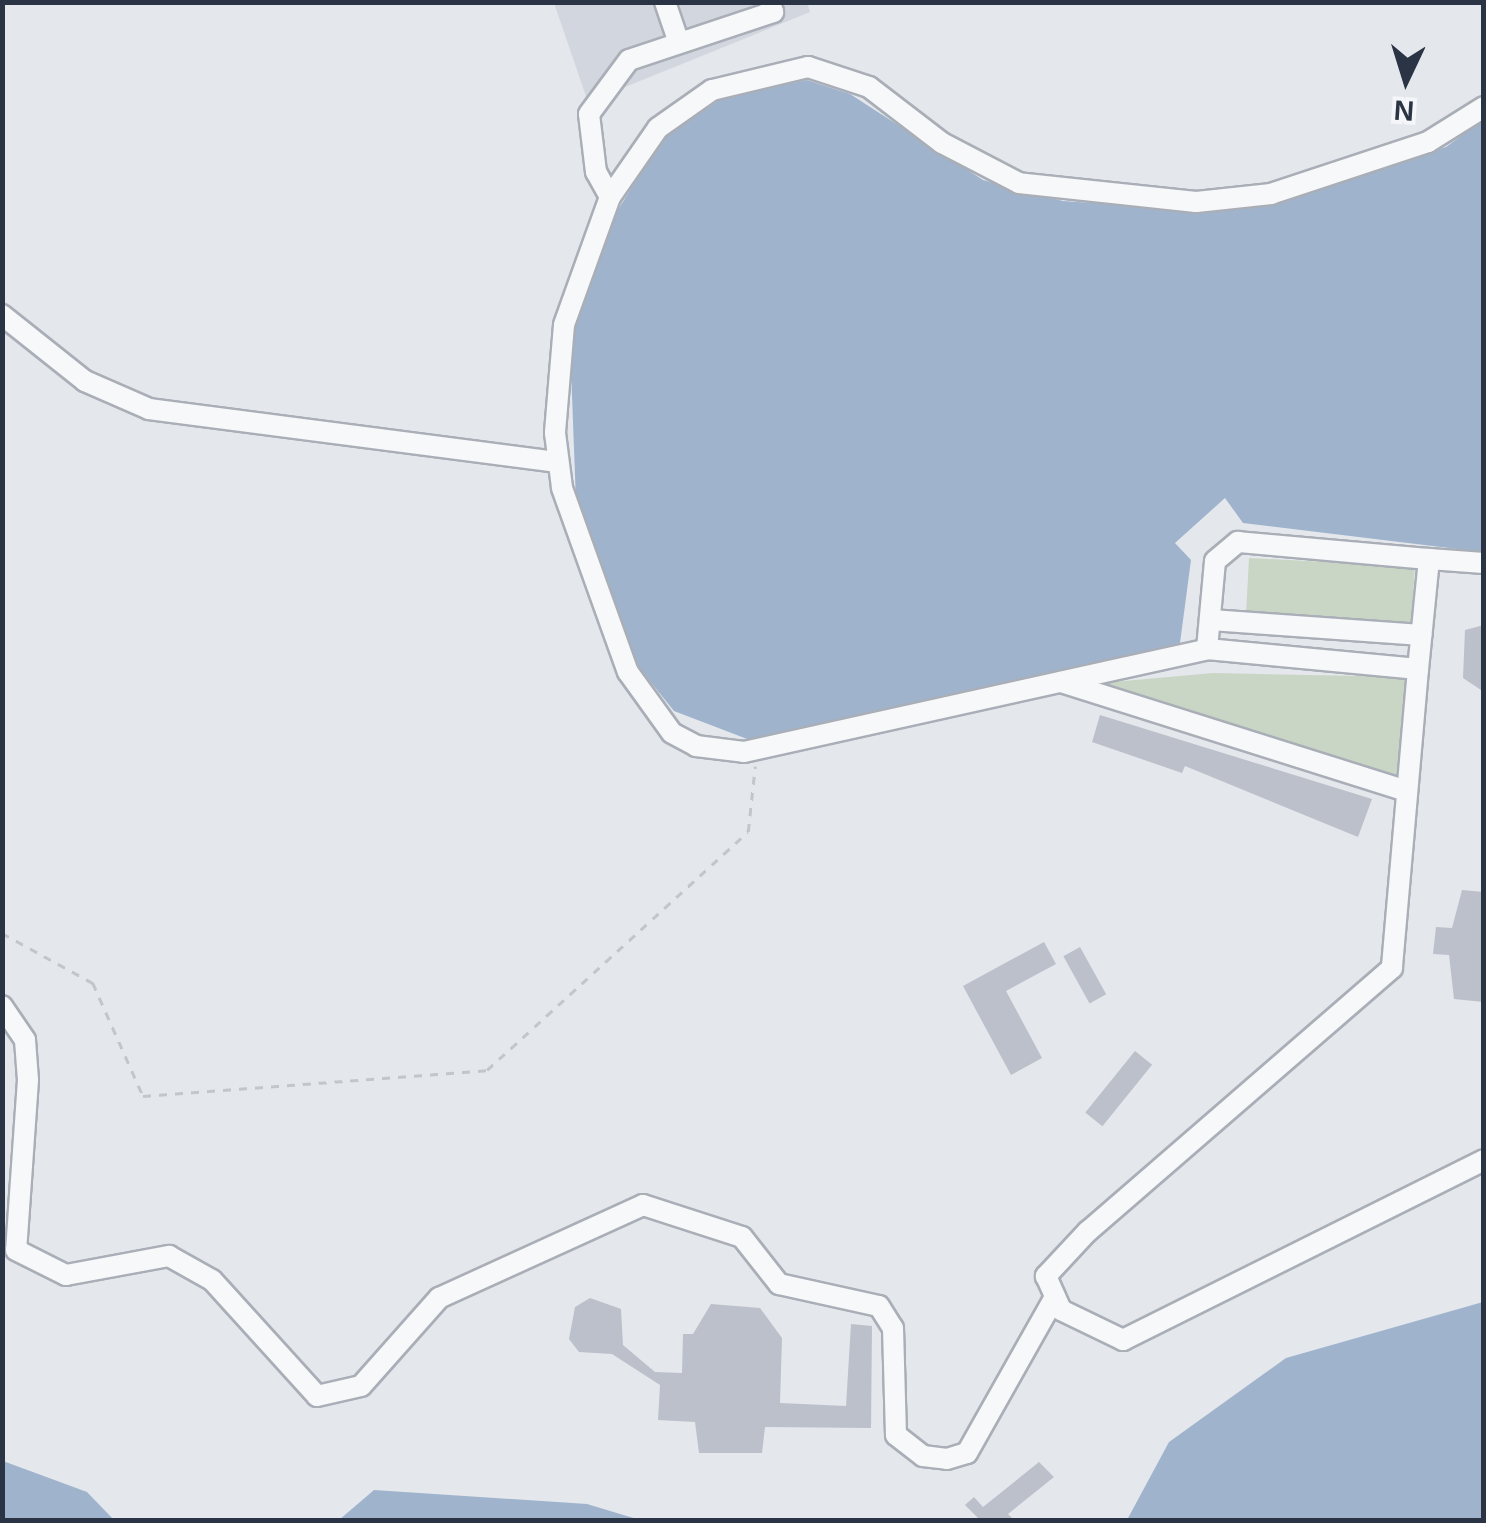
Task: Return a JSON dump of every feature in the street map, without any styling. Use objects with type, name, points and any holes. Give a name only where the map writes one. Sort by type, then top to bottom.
[{"type":"street","points":[[664,2],[679,43]]},
{"type":"street","points":[[610,197],[596,172],[589,114],[629,60],[773,12],[770,2]]},
{"type":"street","points":[[1418,670],[1207,649],[754,750],[696,746],[651,708],[628,672],[556,462],[564,325],[610,197],[683,106],[780,69],[808,68],[869,87],[942,143],[1019,184],[1196,202],[1271,194],[1428,142],[1484,107]]},
{"type":"street","points":[[5,320],[85,381],[149,409],[556,462]]},
{"type":"street","points":[[1207,649],[1215,561],[1238,542],[1484,563]]},
{"type":"street","points":[[1429,559],[1392,968],[1088,1231],[1046,1276],[1061,1310],[1123,1340],[1484,1160]]},
{"type":"street","points":[[1211,620],[1421,636]]},
{"type":"street","points":[[1059,681],[1406,791]]},
{"type":"street","points":[[2,1006],[25,1040],[28,1080],[16,1250],[66,1275],[169,1256],[212,1280],[317,1396],[361,1386],[439,1298],[643,1205],[742,1237],[779,1284],[880,1306],[894,1328],[896,1435],[923,1456],[948,1459],[967,1452],[1055,1296]]},
{"type":"path","points":[[2,933],[93,983],[143,1096],[487,1070],[748,832],[754,750]]},
{"type":"shaded area","points":[[807,2],[810,12],[588,102],[554,3]]},
{"type":"green space","points":[[1249,558],[1415,567],[1412,627],[1246,618]]},
{"type":"green space","points":[[1213,673],[1409,677],[1397,782],[1102,683]]},
{"type":"water","points":[[807,80],[850,94],[983,180],[1063,201],[1183,209],[1340,179],[1446,147],[1483,120],[1482,552],[1243,523],[1225,498],[1175,543],[1191,560],[1180,643],[755,742],[674,711],[637,665],[576,502],[570,342],[599,240],[663,138],[723,98]]},
{"type":"water","points":[[1483,1302],[1483,1520],[1127,1520],[1169,1442],[1286,1358]]},
{"type":"water","points":[[3,1461],[87,1492],[114,1520],[3,1520]]},
{"type":"water","points":[[374,1490],[587,1504],[640,1520],[339,1520]]},
{"type":"building","points":[[1484,625],[1484,692],[1463,678],[1465,630]]},
{"type":"building","points":[[1100,715],[1372,799],[1358,837],[1185,766],[1182,773],[1092,742]]},
{"type":"building","points":[[1462,890],[1484,892],[1484,1002],[1454,999],[1449,955],[1433,954],[1436,927],[1452,928]]},
{"type":"building","points":[[1044,942],[1056,964],[1006,991],[1042,1058],[1011,1075],[963,986]]},
{"type":"building","points":[[1080,947],[1106,994],[1090,1003],[1063,956]]},
{"type":"building","points":[[1135,1051],[1152,1065],[1102,1126],[1085,1112]]},
{"type":"building","points":[[590,1298],[621,1309],[623,1345],[655,1372],[682,1373],[683,1334],[693,1334],[711,1304],[760,1308],[782,1338],[780,1403],[846,1406],[851,1324],[872,1326],[871,1428],[765,1427],[762,1453],[699,1453],[695,1422],[658,1420],[660,1385],[612,1354],[579,1352],[569,1339],[575,1307]]},
{"type":"building","points":[[1039,1462],[1054,1477],[1008,1514],[1014,1520],[980,1520],[965,1505],[974,1497],[983,1507]]}]
